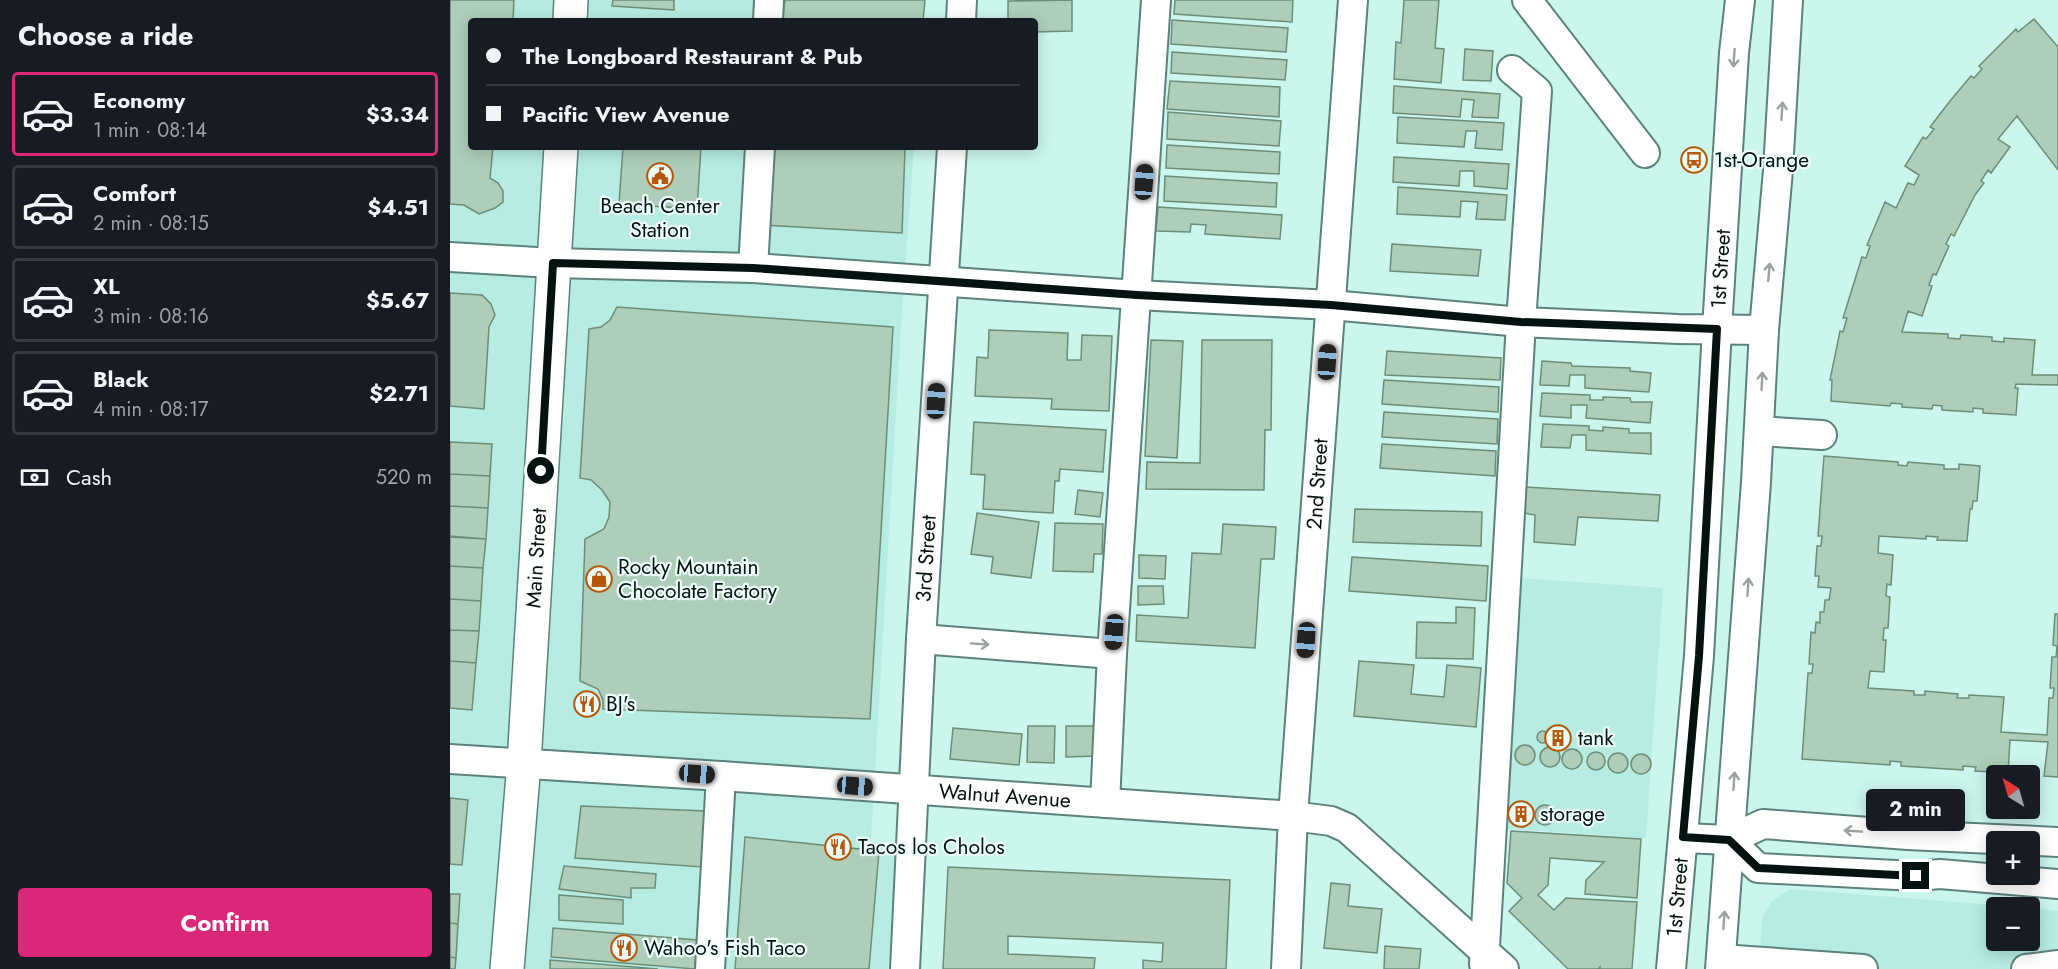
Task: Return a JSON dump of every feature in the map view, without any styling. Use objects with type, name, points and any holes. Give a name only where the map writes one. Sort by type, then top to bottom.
[{"type":"main road","points":[[570,18],[571,0]]},
{"type":"main road","name":"Main Street","points":[[507,969],[524,763],[561,150]]},
{"type":"street","points":[[768,18],[769,0]]},
{"type":"street","points":[[961,18],[962,0]]},
{"type":"street","points":[[1105,803],[1112,654],[1156,0]]},
{"type":"street","name":"2nd Street","points":[[1286,969],[1293,816],[1353,0]]},
{"type":"street","points":[[1527,0],[1646,153]]},
{"type":"street","name":"1st Street","points":[[1671,969],[1699,656],[1734,53],[1740,0]]},
{"type":"street","points":[[1788,0],[1778,170],[1764,330],[1759,431],[1720,964],[1863,969]]},
{"type":"street","points":[[1491,963],[1521,322],[1537,91],[1512,70]]},
{"type":"street","points":[[753,268],[760,150]]},
{"type":"street","name":"3rd Street","points":[[905,969],[921,639],[952,150]]},
{"type":"street","points":[[450,256],[553,263],[753,268],[943,283],[1331,305],[1521,322],[1764,330]]},
{"type":"street","points":[[1759,431],[1822,435]]},
{"type":"street","points":[[921,639],[1112,654]]},
{"type":"street","name":"Walnut Avenue","points":[[450,759],[1293,816],[1331,821],[1347,828],[1491,963]]},
{"type":"street","points":[[710,969],[721,776]]},
{"type":"street","points":[[1683,837],[1729,840],[1763,824],[1908,835],[2058,842]]},
{"type":"street","points":[[1729,840],[1758,868],[1916,876],[1940,874],[2058,884]]},
{"type":"street","points":[[2026,969],[2058,965]]},
{"type":"shaded area","points":[[450,0],[924,0],[923,18],[468,18],[468,150],[914,150],[901,326],[871,840],[896,853],[888,969],[450,969]]},
{"type":"shaded area","points":[[1521,578],[1663,588],[1646,838],[1507,829]]},
{"type":"shaded area","points":[[1790,889],[1986,904],[1986,951],[2040,951],[2040,909],[2058,911],[2058,969],[1758,969],[1763,915],[1772,901]]},
{"type":"building","points":[[450,0],[514,0],[513,18],[468,18],[468,150],[493,150],[490,178],[498,183],[503,191],[503,202],[479,214],[464,205],[450,204]]},
{"type":"building","points":[[613,0],[674,0],[674,10],[612,6]]},
{"type":"building","points":[[785,0],[925,0],[923,18],[782,18]]},
{"type":"building","points":[[1072,0],[1072,31],[1038,32],[1038,18],[1008,18],[1008,1]]},
{"type":"building","points":[[1175,0],[1293,0],[1292,22],[1174,14]]},
{"type":"building","points":[[1404,0],[1439,0],[1435,48],[1444,49],[1441,83],[1394,79],[1396,42],[1401,43]]},
{"type":"building","points":[[2034,19],[2058,47],[2058,170],[2017,116],[1998,139],[2010,147],[1991,173],[1988,170],[1981,181],[1984,183],[1975,195],[1954,236],[1951,234],[1946,244],[1949,246],[1936,275],[1933,274],[1929,285],[1932,286],[1922,316],[1908,311],[1902,332],[1948,334],[1948,338],[1960,339],[1961,335],[1992,337],[1992,341],[2004,342],[2004,338],[2035,340],[2032,375],[2058,375],[2058,385],[2016,384],[2015,388],[2018,388],[2016,415],[1983,413],[1983,409],[1973,408],[1973,412],[1942,410],[1942,406],[1933,405],[1932,409],[1902,407],[1902,404],[1891,403],[1890,406],[1831,401],[1832,380],[1830,380],[1840,331],[1843,332],[1847,318],[1843,318],[1862,257],[1866,258],[1870,246],[1867,245],[1885,202],[1896,208],[1908,183],[1914,185],[1919,175],[1905,166],[1923,137],[1926,139],[1934,129],[1930,127],[1950,101],[1971,76],[1974,78],[1982,69],[1979,66],[2016,29],[2018,32]]},
{"type":"building","points":[[1172,20],[1288,28],[1286,52],[1171,44]]},
{"type":"building","points":[[1465,49],[1493,51],[1491,81],[1463,80]]},
{"type":"building","points":[[1172,52],[1287,60],[1285,80],[1171,73]]},
{"type":"building","points":[[1170,81],[1280,87],[1279,117],[1167,109]]},
{"type":"building","points":[[1394,86],[1500,94],[1498,118],[1472,117],[1474,100],[1462,99],[1460,117],[1393,113]]},
{"type":"building","points":[[1168,112],[1281,121],[1279,146],[1167,139]]},
{"type":"building","points":[[1398,117],[1504,123],[1502,150],[1475,148],[1477,131],[1466,131],[1464,147],[1397,143]]},
{"type":"building","points":[[1167,145],[1280,152],[1279,174],[1166,168]]},
{"type":"building","name":"Beach Center Station","points":[[623,150],[701,150],[697,209],[619,204]]},
{"type":"building","points":[[768,150],[905,150],[902,233],[762,225]]},
{"type":"building","points":[[1394,157],[1509,164],[1507,189],[1474,186],[1474,171],[1460,171],[1459,186],[1393,182]]},
{"type":"building","points":[[1165,176],[1277,183],[1276,207],[1164,201]]},
{"type":"building","points":[[1398,187],[1507,195],[1505,220],[1476,219],[1478,202],[1461,201],[1460,217],[1397,214]]},
{"type":"building","points":[[1158,207],[1282,215],[1280,239],[1205,234],[1206,225],[1191,224],[1190,232],[1156,231]]},
{"type":"building","points":[[1392,244],[1481,250],[1478,276],[1390,271]]},
{"type":"building","points":[[450,293],[482,295],[491,304],[495,315],[489,327],[484,409],[450,406]]},
{"type":"building","points":[[617,307],[893,327],[870,719],[603,709],[603,700],[598,689],[580,681],[585,539],[604,529],[609,517],[610,502],[591,480],[580,478],[589,329],[601,327],[610,320]]},
{"type":"building","points":[[989,330],[1068,333],[1067,360],[1081,360],[1082,335],[1112,336],[1109,411],[1051,409],[1052,399],[975,396],[977,357],[988,358]]},
{"type":"building","points":[[1151,340],[1183,341],[1177,458],[1145,456]]},
{"type":"building","points":[[1202,340],[1272,340],[1271,430],[1265,430],[1264,490],[1146,489],[1147,462],[1200,463]]},
{"type":"building","points":[[1387,351],[1501,358],[1500,380],[1385,375]]},
{"type":"building","points":[[1542,361],[1571,363],[1572,366],[1630,368],[1630,371],[1651,373],[1649,392],[1585,388],[1585,375],[1570,375],[1569,386],[1540,385]]},
{"type":"building","points":[[1384,380],[1499,387],[1498,412],[1382,404]]},
{"type":"building","points":[[1542,393],[1590,395],[1590,400],[1603,400],[1603,397],[1630,398],[1631,402],[1652,402],[1650,423],[1586,418],[1587,405],[1571,405],[1571,418],[1540,416]]},
{"type":"building","points":[[1384,412],[1498,419],[1497,444],[1382,437]]},
{"type":"building","points":[[974,422],[1106,430],[1103,472],[1060,469],[1059,481],[1055,481],[1053,513],[983,509],[985,475],[971,474]]},
{"type":"building","points":[[1543,424],[1589,426],[1589,430],[1603,431],[1603,427],[1629,429],[1629,433],[1651,433],[1651,454],[1586,450],[1586,435],[1572,435],[1570,448],[1541,447]]},
{"type":"building","points":[[450,442],[492,444],[490,476],[450,474]]},
{"type":"building","points":[[1382,444],[1496,451],[1495,476],[1380,468]]},
{"type":"building","points":[[1824,456],[1898,462],[1898,465],[1907,466],[1908,462],[1944,465],[1944,469],[1959,469],[1959,464],[1980,466],[1977,501],[1973,501],[1972,509],[1970,509],[1967,541],[1937,540],[1938,537],[1926,536],[1926,539],[1879,536],[1878,553],[1893,555],[1891,585],[1887,584],[1886,596],[1890,597],[1888,628],[1884,628],[1883,640],[1886,640],[1884,672],[1870,671],[1868,688],[1914,691],[1914,695],[1925,695],[1925,691],[1958,694],[1957,698],[1969,698],[1969,695],[2004,697],[2001,732],[2047,735],[2049,698],[2053,698],[2054,688],[2050,688],[2052,657],[2056,657],[2057,646],[2053,645],[2055,614],[2058,614],[2058,777],[2044,776],[2048,742],[2010,740],[2008,765],[1986,765],[1986,772],[1975,771],[1976,767],[1963,766],[1963,770],[1901,766],[1901,762],[1890,761],[1890,765],[1802,759],[1808,673],[1812,673],[1813,664],[1809,664],[1811,632],[1815,633],[1816,622],[1820,623],[1820,612],[1824,612],[1825,600],[1829,600],[1831,588],[1818,587],[1819,576],[1815,576],[1817,546],[1821,546],[1822,536],[1818,536]]},
{"type":"building","points":[[450,474],[490,476],[488,508],[450,506]]},
{"type":"building","points":[[1525,487],[1660,495],[1658,521],[1578,517],[1575,545],[1534,542],[1535,515],[1524,513]]},
{"type":"building","points":[[1078,490],[1103,493],[1100,517],[1075,514]]},
{"type":"building","points":[[450,506],[488,508],[486,539],[450,536]]},
{"type":"building","points":[[1355,509],[1482,512],[1481,546],[1353,542]]},
{"type":"building","points":[[977,513],[1039,522],[1031,578],[991,573],[993,557],[971,554]]},
{"type":"building","points":[[1055,523],[1103,524],[1102,554],[1094,554],[1093,572],[1053,571]]},
{"type":"building","points":[[1223,524],[1276,527],[1274,559],[1261,559],[1255,648],[1136,641],[1137,615],[1188,618],[1192,553],[1221,554]]},
{"type":"building","points":[[450,537],[486,539],[483,568],[450,566]]},
{"type":"building","points":[[1139,555],[1166,556],[1165,579],[1139,578]]},
{"type":"building","points":[[1352,557],[1488,566],[1486,601],[1349,591]]},
{"type":"building","points":[[450,566],[483,568],[481,601],[450,599]]},
{"type":"building","points":[[1138,586],[1163,586],[1164,604],[1138,605]]},
{"type":"building","points":[[450,599],[481,601],[479,631],[450,630]]},
{"type":"building","points":[[1456,607],[1475,608],[1473,659],[1416,658],[1417,622],[1456,623]]},
{"type":"building","points":[[450,630],[479,631],[476,663],[450,661]]},
{"type":"building","points":[[450,661],[476,663],[472,710],[450,708]]},
{"type":"building","points":[[1359,661],[1414,665],[1411,694],[1444,697],[1447,665],[1481,668],[1476,727],[1354,716]]},
{"type":"building","points":[[1028,726],[1055,726],[1054,763],[1027,762]]},
{"type":"building","points":[[1066,726],[1097,726],[1098,756],[1066,757]]},
{"type":"building","points":[[953,728],[1022,734],[1019,765],[950,759]]},
{"type":"building","name":"storage","points":[[1543,731],[1549,737],[1543,743],[1537,737]]},
{"type":"building","name":"tank","points":[[1560,732],[1564,738],[1560,744],[1556,744],[1552,736]]},
{"type":"building","name":"storage","points":[[1525,745],[1532,748],[1535,755],[1532,762],[1525,765],[1518,762],[1515,755],[1518,748]]},
{"type":"building","name":"storage","points":[[1550,747],[1557,750],[1560,757],[1557,764],[1550,767],[1543,764],[1540,757],[1543,750]]},
{"type":"building","name":"storage","points":[[1572,749],[1579,752],[1582,759],[1579,766],[1572,769],[1565,766],[1562,759],[1565,752]]},
{"type":"building","name":"storage","points":[[1592,752],[1600,752],[1605,757],[1603,768],[1592,770],[1587,765],[1587,757]]},
{"type":"building","name":"storage","points":[[1618,753],[1625,756],[1628,763],[1625,770],[1618,773],[1611,770],[1608,763],[1611,756]]},
{"type":"building","name":"storage","points":[[1641,754],[1648,757],[1651,764],[1648,771],[1641,774],[1634,771],[1631,764],[1634,757]]},
{"type":"building","points":[[450,798],[468,800],[462,865],[450,864]]},
{"type":"building","name":"storage","points":[[1521,803],[1528,806],[1531,813],[1528,820],[1521,823],[1514,820],[1511,813],[1514,806]]},
{"type":"building","name":"storage","points":[[1545,805],[1552,808],[1555,815],[1552,822],[1545,825],[1538,822],[1535,815],[1538,808]]},
{"type":"building","points":[[581,806],[706,811],[703,867],[575,858]]},
{"type":"building","points":[[1511,831],[1641,839],[1637,898],[1585,894],[1586,880],[1604,862],[1550,858],[1548,885],[1538,895],[1554,910],[1566,898],[1637,902],[1632,969],[1600,969],[1600,967],[1598,969],[1568,969],[1509,911],[1522,898],[1507,883]]},
{"type":"building","points":[[745,837],[879,851],[869,969],[735,969]]},
{"type":"building","points":[[564,866],[656,874],[655,888],[631,888],[631,898],[559,889]]},
{"type":"building","points":[[948,867],[1230,880],[1226,969],[1143,969],[1143,960],[1162,962],[1163,943],[1008,936],[1008,954],[1095,958],[1094,969],[943,969]]},
{"type":"building","points":[[1331,883],[1350,885],[1348,906],[1382,909],[1377,953],[1324,948]]},
{"type":"building","points":[[450,894],[460,894],[458,924],[450,923]]},
{"type":"building","points":[[559,895],[623,900],[623,924],[559,920]]},
{"type":"building","points":[[450,923],[458,924],[456,958],[450,957]]},
{"type":"building","name":"Wahoo's Fish Taco","points":[[553,928],[697,940],[695,969],[551,957]]},
{"type":"building","points":[[1385,946],[1421,949],[1419,969],[1384,969]]},
{"type":"building","points":[[450,957],[456,958],[455,969],[450,969]]},
{"type":"building","points":[[550,960],[658,969],[550,969]]},
{"type":"place","name":"1st-Orange","points":[[1694,160]]},
{"type":"place","name":"Beach Center Station","points":[[660,176]]},
{"type":"place","name":"Rocky Mountain Chocolate Factory","points":[[599,579]]},
{"type":"place","name":"BJ's","points":[[587,704]]},
{"type":"place","name":"tank","points":[[1558,738]]},
{"type":"place","name":"storage","points":[[1521,814]]},
{"type":"place","name":"Tacos los Cholos","points":[[838,847]]},
{"type":"place","name":"Wahoo's Fish Taco","points":[[624,948]]},
{"type":"route","points":[[541,471],[553,263],[753,268],[943,283],[1331,305],[1521,322],[1717,329],[1699,656],[1683,837],[1729,840],[1758,868],[1916,876]]}]
